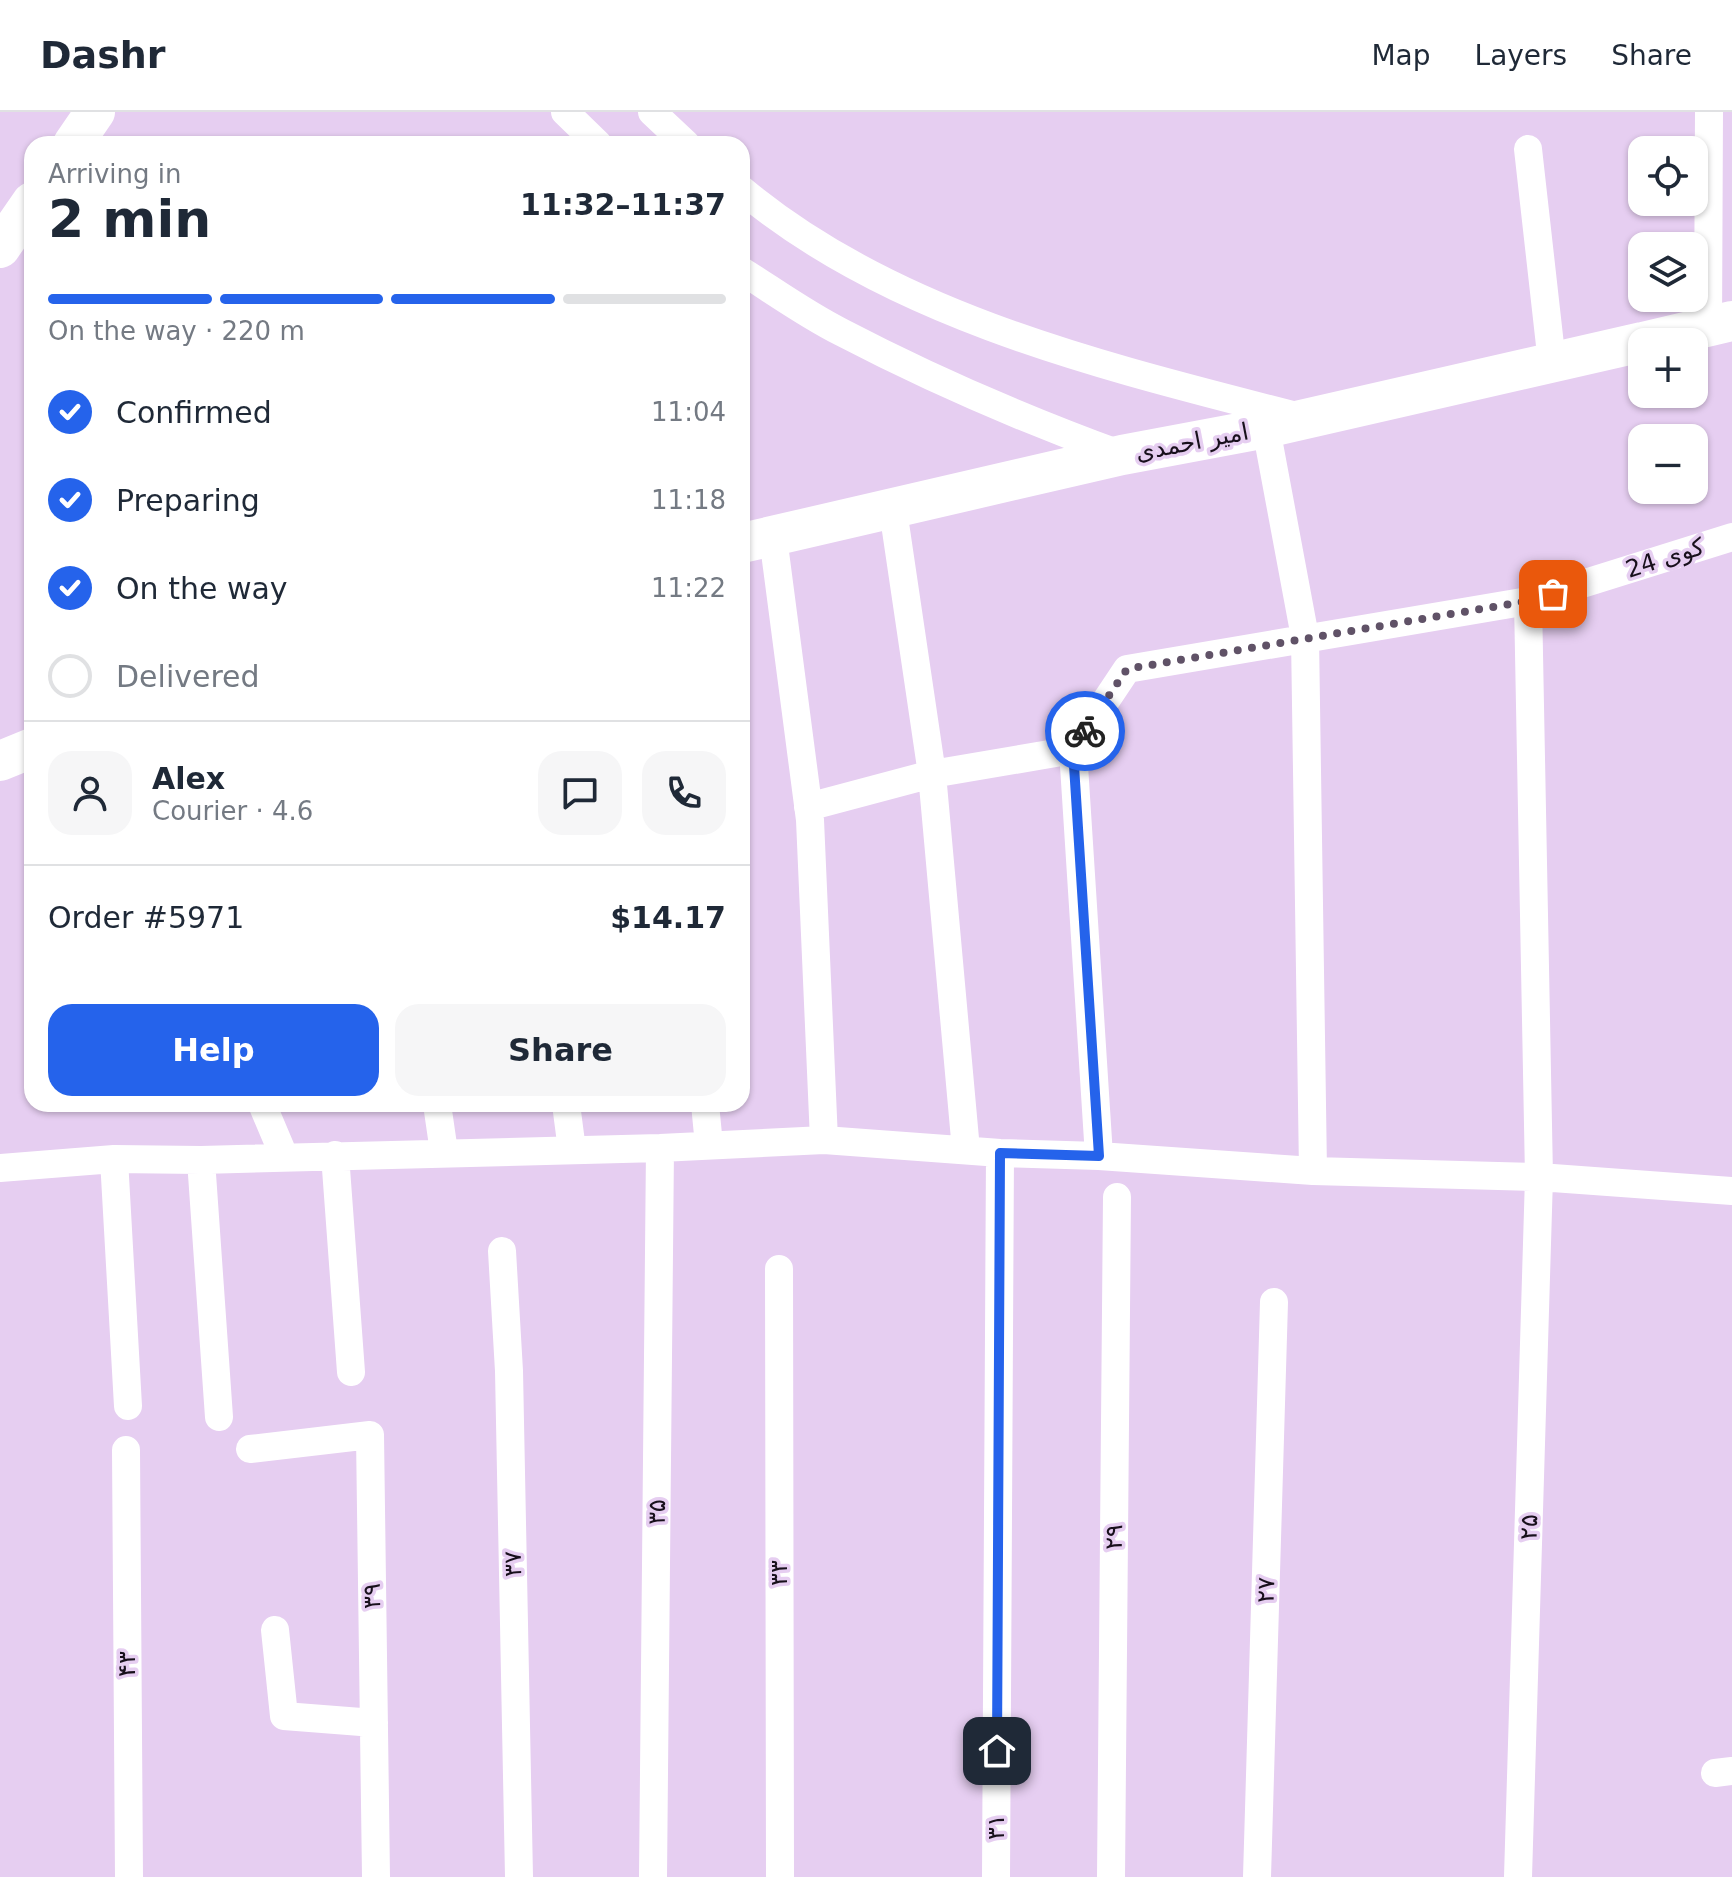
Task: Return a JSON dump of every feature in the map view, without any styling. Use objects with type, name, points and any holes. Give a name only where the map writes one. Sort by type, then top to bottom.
[{"type":"main road","points":[[78,136],[95,112]]},
{"type":"main road","points":[[0,248],[24,214]]},
{"type":"main road","name":"امیر احمدی","points":[[757,540],[1122,455],[1266,428],[1628,345]]},
{"type":"main road","points":[[0,761],[24,751]]},
{"type":"street","points":[[565,112],[590,136]]},
{"type":"street","points":[[652,112],[678,136]]},
{"type":"street","points":[[1709,112],[1720,324]]},
{"type":"street","points":[[1528,149],[1552,363]]},
{"type":"street","points":[[750,196],[815,242],[893,287],[1105,367],[1304,418]]},
{"type":"street","points":[[750,276],[839,331],[907,364],[1072,437],[1122,455]]},
{"type":"street","points":[[1266,428],[1305,637],[1313,1171]]},
{"type":"street","points":[[893,510],[932,774],[966,1150]]},
{"type":"street","name":"کوی 24","points":[[1073,750],[1127,669],[1528,601],[1732,537]]},
{"type":"street","points":[[757,540],[808,807],[824,1140]]},
{"type":"street","name":"۲۵","points":[[1518,1877],[1539,1177],[1528,601]]},
{"type":"street","points":[[808,807],[932,774],[1073,750],[1099,1156]]},
{"type":"street","points":[[265,1112],[284,1156]]},
{"type":"street","points":[[438,1112],[444,1152]]},
{"type":"street","points":[[567,1112],[572,1150]]},
{"type":"street","points":[[706,1112],[709,1145]]},
{"type":"street","points":[[0,1168],[114,1159],[201,1160],[660,1148],[824,1140],[1313,1171],[1539,1177],[1732,1191]]},
{"type":"street","name":"۳۵","points":[[653,1877],[660,1148]]},
{"type":"street","name":"۳۱","points":[[996,1877],[1000,1153]]},
{"type":"street","points":[[335,1155],[351,1372]]},
{"type":"street","points":[[114,1159],[128,1406]]},
{"type":"street","points":[[201,1160],[219,1417]]},
{"type":"street","name":"۲۹","points":[[1111,1877],[1117,1197]]},
{"type":"street","name":"۳۷","points":[[502,1251],[509,1371],[519,1877]]},
{"type":"street","name":"۳۳","points":[[779,1269],[780,1877]]},
{"type":"street","name":"۲۷","points":[[1257,1877],[1274,1302]]},
{"type":"street","name":"۳۹","points":[[250,1449],[370,1435],[376,1877]]},
{"type":"street","name":"۴۳","points":[[126,1450],[129,1877]]},
{"type":"street","points":[[275,1630],[284,1716],[374,1723]]},
{"type":"way so far","points":[[1085,731],[1127,669],[1528,601],[1553,594]]},
{"type":"route","points":[[997,1751],[1000,1153],[1099,1156],[1073,750],[1085,731]]}]
